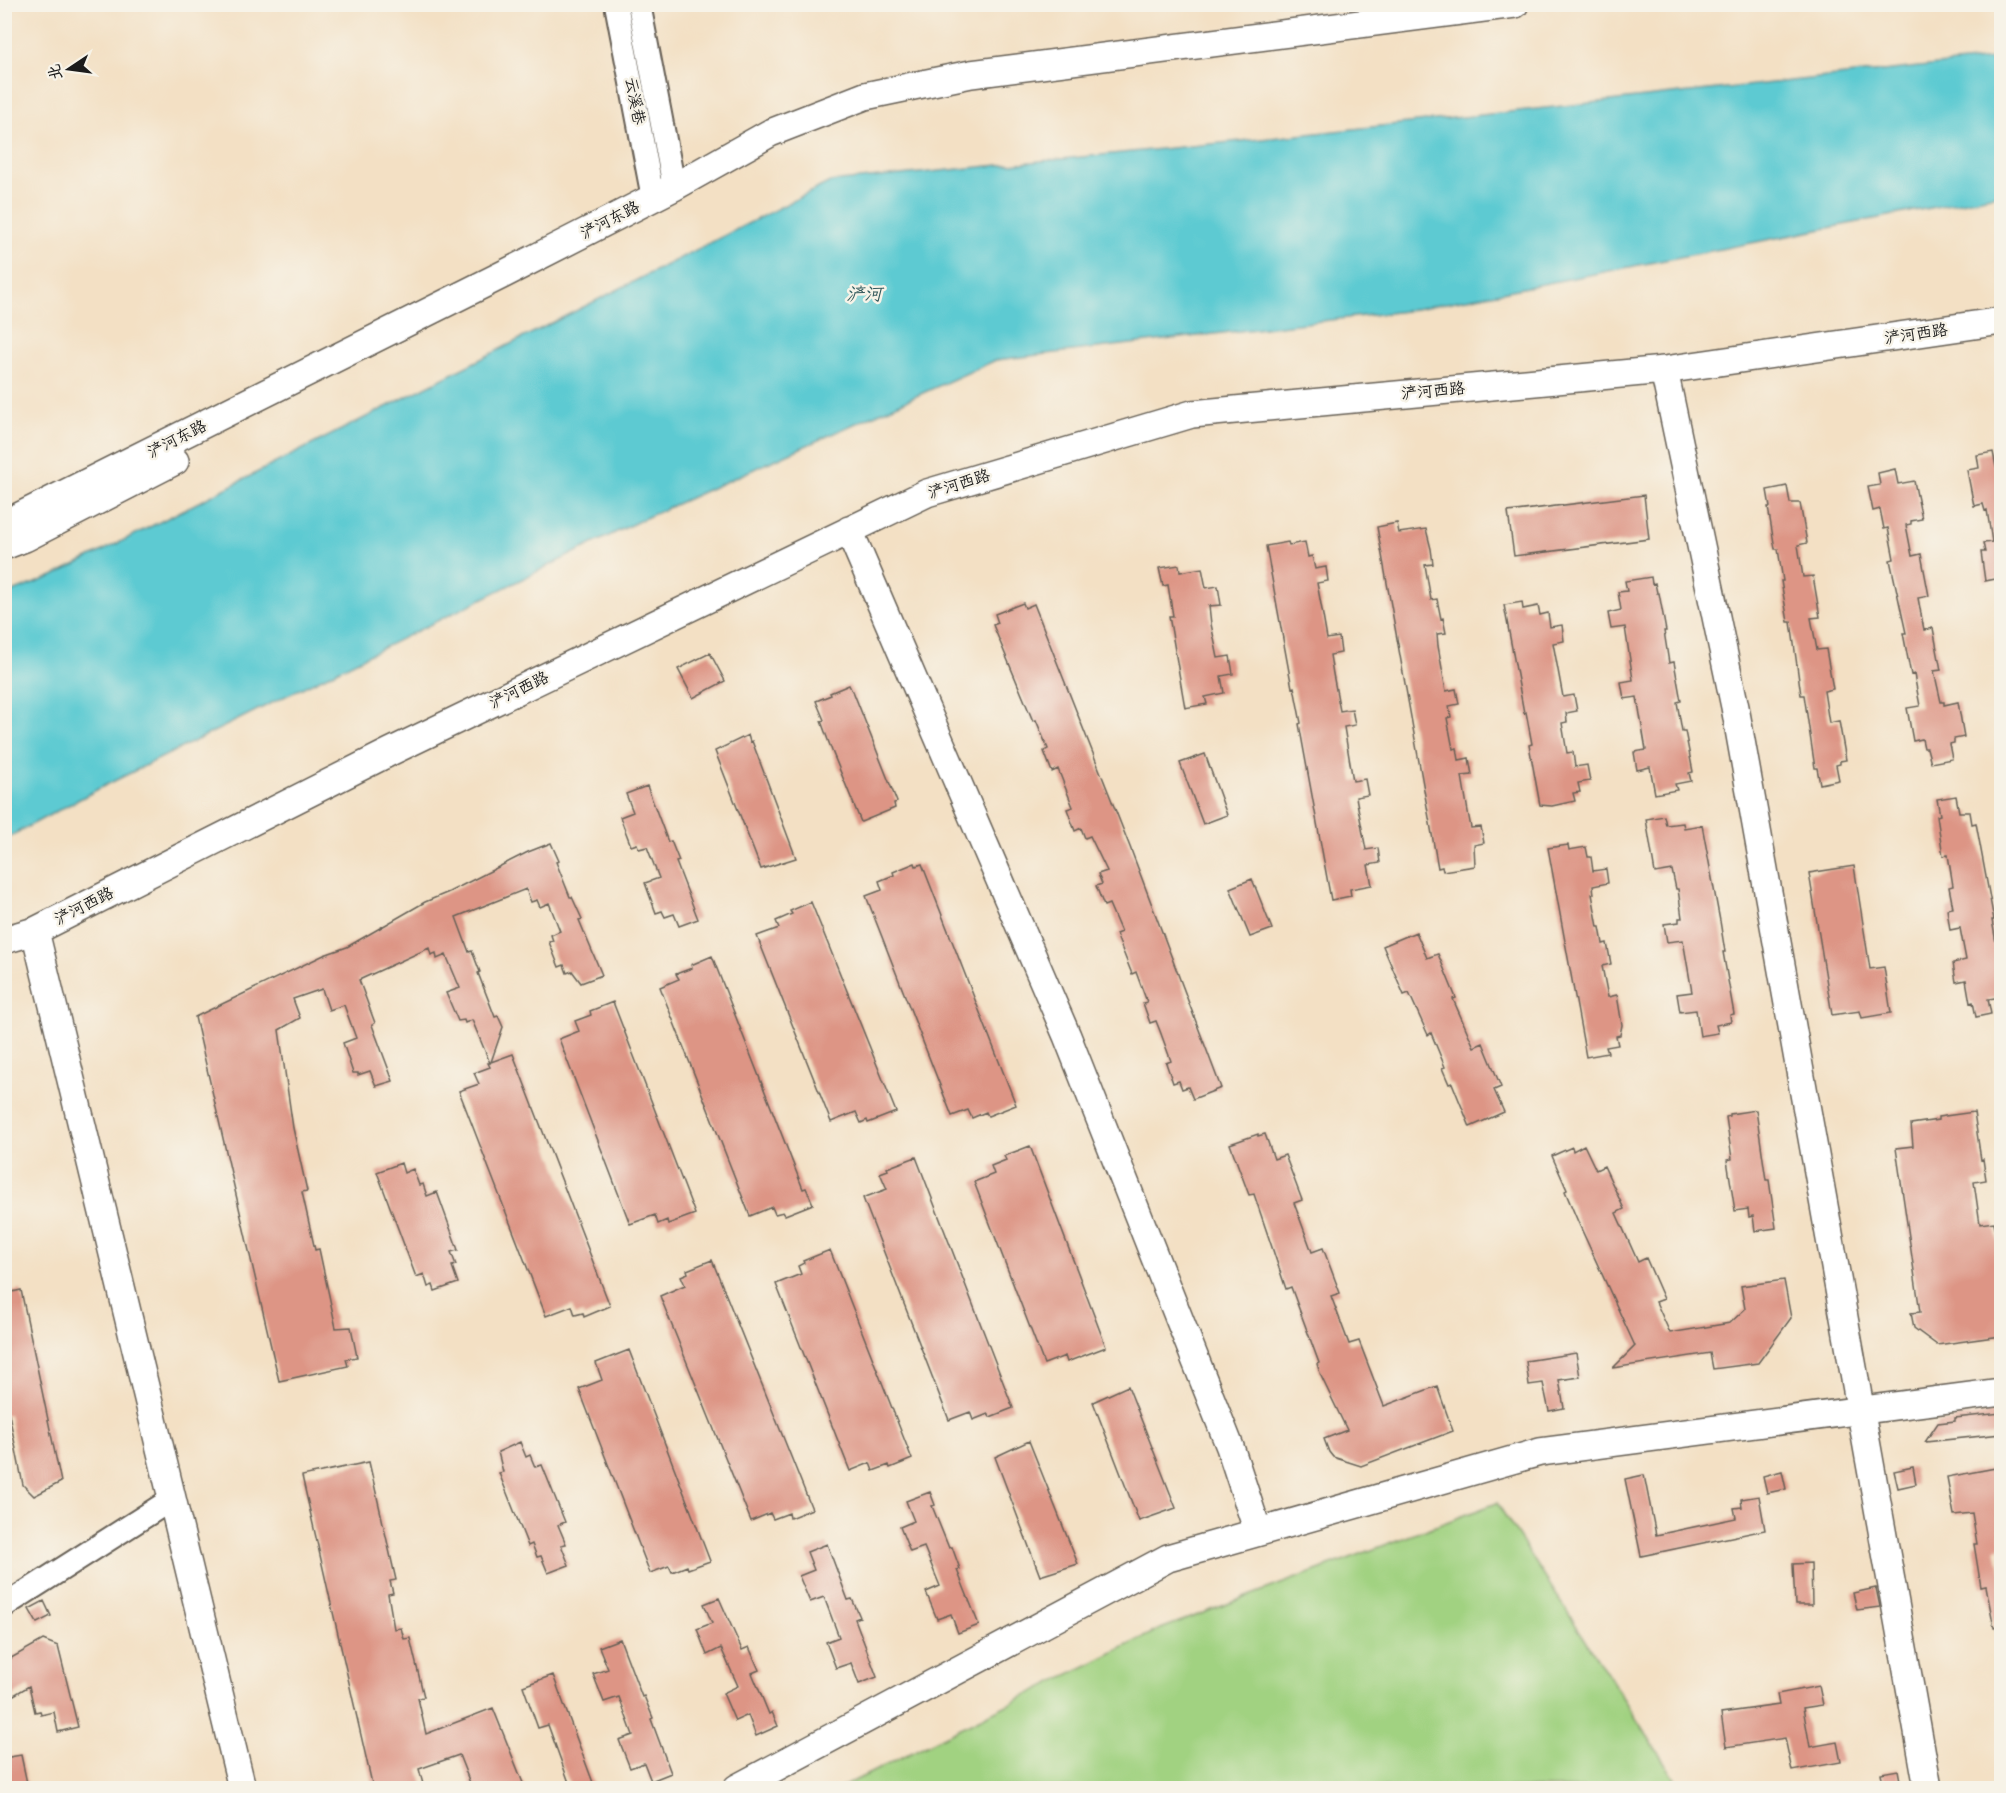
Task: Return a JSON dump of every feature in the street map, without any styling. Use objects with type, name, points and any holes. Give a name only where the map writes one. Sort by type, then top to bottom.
[{"type":"street","name":"云溪巷","points":[[616,4],[663,192]]},
{"type":"street","name":"云溪巷","points":[[639,4],[663,192]]},
{"type":"street","points":[[663,192],[770,133],[865,96],[971,74],[1515,4]]},
{"type":"street","name":"浐河东路","points":[[4,524],[472,291],[663,192]]},
{"type":"street","name":"浐河东路","points":[[4,546],[25,538],[121,489],[628,224],[663,192]]},
{"type":"street","name":"浐河西路","points":[[4,940],[35,931],[401,747],[927,493],[1192,414],[1664,370],[2001,321]]},
{"type":"street","points":[[1664,370],[1735,707],[1928,1788]]},
{"type":"street","points":[[849,530],[1067,1036],[1230,1447],[1258,1532]]},
{"type":"street","points":[[35,931],[242,1788]]},
{"type":"street","points":[[737,1788],[1168,1558],[1540,1452],[2001,1392]]},
{"type":"street","points":[[4,1606],[172,1499]]},
{"type":"green space","points":[[1497,1503],[1681,1788],[840,1788],[1158,1630]]},
{"type":"water","name":"浐河","points":[[2001,58],[2001,194],[1405,311],[996,360],[643,519],[102,787],[5,839],[5,595],[53,576],[830,182],[1271,138]]},
{"type":"building","points":[[1993,452],[1996,467],[2001,466],[2001,578],[1985,581],[1981,552],[1985,552],[1983,543],[1992,542],[1987,510],[1985,511],[1983,504],[1974,506],[1967,470],[1979,468],[1977,455]]},
{"type":"building","points":[[1895,469],[1898,484],[1914,481],[1922,519],[1911,521],[1911,524],[1906,525],[1912,556],[1921,554],[1929,596],[1918,598],[1924,630],[1933,628],[1941,670],[1934,671],[1941,702],[1944,702],[1944,705],[1958,702],[1964,737],[1954,739],[1954,743],[1949,744],[1952,759],[1931,763],[1922,739],[1913,741],[1907,708],[1920,706],[1914,674],[1911,675],[1903,633],[1906,633],[1890,560],[1894,559],[1888,528],[1884,529],[1880,509],[1873,511],[1868,487],[1880,485],[1878,473]]},
{"type":"building","points":[[1787,486],[1790,503],[1800,503],[1807,543],[1798,545],[1803,577],[1813,576],[1820,617],[1811,618],[1817,650],[1826,649],[1833,689],[1824,691],[1829,723],[1839,721],[1846,760],[1836,765],[1839,780],[1820,784],[1817,768],[1815,768],[1804,695],[1801,695],[1791,622],[1788,622],[1778,549],[1775,549],[1768,507],[1770,507],[1767,490]]},
{"type":"building","points":[[1644,495],[1649,539],[1514,556],[1508,512]]},
{"type":"building","points":[[1397,523],[1399,533],[1426,529],[1431,549],[1433,564],[1425,565],[1431,600],[1437,599],[1446,633],[1437,634],[1446,691],[1456,689],[1459,704],[1449,706],[1451,717],[1447,718],[1453,749],[1457,748],[1459,760],[1469,758],[1472,775],[1462,776],[1468,812],[1471,828],[1481,827],[1484,843],[1474,845],[1475,866],[1443,871],[1442,867],[1438,868],[1377,527]]},
{"type":"building","points":[[1288,542],[1289,545],[1305,542],[1308,557],[1312,556],[1315,569],[1326,567],[1328,581],[1317,583],[1327,639],[1339,637],[1341,653],[1330,655],[1333,674],[1340,711],[1352,709],[1355,725],[1344,727],[1353,781],[1365,779],[1368,795],[1356,797],[1366,850],[1378,848],[1380,863],[1368,865],[1372,885],[1350,889],[1351,896],[1331,900],[1299,724],[1301,723],[1294,687],[1292,688],[1266,546]]},
{"type":"building","points":[[1179,565],[1180,572],[1202,568],[1206,588],[1218,586],[1221,605],[1209,606],[1211,624],[1218,658],[1230,656],[1233,674],[1221,676],[1224,693],[1205,697],[1207,704],[1185,708],[1169,616],[1173,616],[1168,585],[1163,586],[1159,568]]},
{"type":"building","points":[[1651,577],[1652,584],[1655,583],[1657,593],[1659,593],[1669,663],[1674,662],[1681,701],[1677,702],[1682,731],[1685,731],[1693,772],[1689,773],[1691,781],[1675,784],[1677,790],[1655,794],[1650,767],[1637,770],[1634,752],[1646,750],[1637,697],[1624,699],[1621,682],[1633,680],[1625,627],[1611,629],[1608,613],[1621,610],[1618,592],[1627,591],[1625,581]]},
{"type":"building","points":[[1522,602],[1523,609],[1538,606],[1540,615],[1548,613],[1550,627],[1562,625],[1564,641],[1553,643],[1563,697],[1574,695],[1577,711],[1566,713],[1567,722],[1562,723],[1567,753],[1573,752],[1575,767],[1587,765],[1590,781],[1578,783],[1580,792],[1573,793],[1575,801],[1552,806],[1540,805],[1529,745],[1532,744],[1504,605]]},
{"type":"building","points":[[1023,603],[1025,608],[1034,604],[1130,847],[1221,1088],[1193,1099],[1188,1087],[1182,1089],[1179,1081],[1173,1083],[1166,1063],[1171,1061],[1160,1031],[1156,1021],[1150,1023],[1143,1003],[1147,1002],[1136,972],[1132,974],[1116,934],[1121,932],[1109,904],[1104,906],[1096,886],[1102,884],[1098,874],[1107,871],[1090,836],[1085,838],[1081,828],[1075,831],[1067,809],[1073,807],[1058,769],[1052,772],[1044,751],[1048,749],[1036,720],[1033,721],[993,625],[998,623],[995,614]]},
{"type":"building","points":[[710,653],[725,681],[693,698],[678,669]]},
{"type":"building","points":[[849,685],[897,802],[894,803],[895,808],[861,822],[832,751],[821,721],[824,720],[816,701]]},
{"type":"building","points":[[748,735],[796,858],[761,869],[715,751]]},
{"type":"building","points":[[1205,754],[1227,815],[1203,824],[1180,763]]},
{"type":"building","points":[[647,786],[668,842],[671,841],[679,861],[676,862],[698,919],[679,926],[674,914],[665,917],[662,911],[656,913],[645,883],[659,878],[647,847],[639,849],[637,844],[631,846],[620,817],[633,812],[626,794]]},
{"type":"building","points":[[1956,796],[1959,812],[1970,812],[1972,824],[1976,823],[2001,962],[2001,997],[1988,999],[1991,1014],[1976,1017],[1973,1002],[1970,1003],[1966,980],[1956,982],[1953,963],[1966,960],[1960,928],[1950,930],[1947,909],[1953,908],[1949,887],[1953,886],[1948,855],[1943,856],[1937,816],[1940,815],[1937,799]]},
{"type":"building","points":[[1664,816],[1666,825],[1683,823],[1684,828],[1702,825],[1734,1014],[1730,1015],[1731,1022],[1716,1025],[1718,1033],[1700,1036],[1696,1010],[1680,1012],[1677,994],[1692,992],[1683,940],[1667,942],[1664,924],[1679,922],[1679,918],[1682,918],[1678,889],[1676,889],[1672,870],[1655,873],[1646,819]]},
{"type":"building","points":[[551,843],[559,861],[556,862],[582,919],[579,920],[602,975],[581,983],[572,971],[567,973],[564,965],[559,967],[549,942],[553,941],[551,935],[560,931],[549,903],[540,907],[537,900],[531,902],[526,889],[456,917],[469,952],[472,951],[495,1017],[498,1016],[503,1027],[491,1062],[513,1054],[610,1306],[584,1317],[583,1313],[575,1315],[572,1306],[546,1316],[459,1091],[479,1084],[474,1073],[490,1067],[488,1063],[490,1063],[472,1020],[465,1023],[464,1020],[458,1021],[446,993],[460,988],[446,955],[437,959],[436,953],[431,955],[429,948],[359,980],[375,1023],[372,1025],[393,1081],[376,1086],[370,1071],[358,1075],[358,1073],[353,1073],[343,1043],[356,1038],[344,1005],[329,1010],[322,989],[293,999],[300,1018],[279,1030],[293,1128],[307,1191],[302,1192],[315,1250],[319,1249],[336,1328],[351,1327],[357,1357],[346,1359],[348,1366],[279,1381],[195,1017],[324,955],[347,947],[425,902]]},
{"type":"building","points":[[1568,845],[1569,850],[1586,847],[1588,857],[1591,857],[1593,871],[1606,869],[1608,883],[1593,886],[1594,894],[1592,894],[1598,927],[1600,927],[1603,944],[1607,943],[1611,964],[1602,966],[1608,997],[1617,995],[1622,1025],[1620,1035],[1616,1036],[1618,1045],[1606,1047],[1608,1053],[1586,1057],[1548,848]]},
{"type":"building","points":[[915,863],[916,866],[922,864],[1016,1105],[988,1116],[986,1112],[972,1118],[968,1110],[952,1116],[866,896],[882,890],[879,881]]},
{"type":"building","points":[[1854,866],[1870,969],[1884,967],[1891,1013],[1862,1018],[1860,1011],[1832,1015],[1809,873]]},
{"type":"building","points":[[1252,879],[1272,929],[1250,937],[1230,888]]},
{"type":"building","points":[[811,902],[896,1112],[868,1123],[867,1120],[861,1123],[856,1112],[831,1122],[757,936],[779,928],[776,921],[792,914],[790,911]]},
{"type":"building","points":[[1416,932],[1427,958],[1438,954],[1456,998],[1453,999],[1474,1047],[1483,1043],[1501,1087],[1494,1090],[1504,1112],[1470,1127],[1452,1083],[1449,1084],[1442,1068],[1445,1067],[1431,1033],[1428,1035],[1409,993],[1404,995],[1383,946]]},
{"type":"building","points":[[712,956],[803,1189],[806,1188],[813,1204],[785,1215],[783,1212],[775,1214],[772,1207],[750,1216],[660,987],[679,979],[676,974],[692,968],[691,965]]},
{"type":"building","points":[[613,1002],[695,1214],[668,1224],[667,1220],[658,1224],[655,1215],[630,1224],[559,1039],[579,1031],[575,1021],[591,1015],[590,1011]]},
{"type":"building","points":[[1756,1110],[1766,1180],[1769,1180],[1776,1228],[1755,1231],[1753,1216],[1749,1217],[1748,1209],[1735,1211],[1727,1160],[1732,1159],[1726,1117],[1730,1114]]},
{"type":"building","points":[[1974,1112],[1986,1180],[1974,1182],[1980,1224],[1994,1222],[2001,1258],[2001,1336],[1937,1345],[1914,1328],[1911,1313],[1920,1312],[1896,1148],[1913,1146],[1911,1124],[1938,1120],[1938,1117]]},
{"type":"building","points":[[1258,1134],[1258,1136],[1265,1134],[1274,1159],[1285,1155],[1302,1200],[1294,1203],[1312,1252],[1323,1248],[1340,1293],[1331,1296],[1349,1344],[1359,1341],[1384,1406],[1437,1386],[1453,1431],[1361,1466],[1333,1457],[1329,1452],[1324,1439],[1347,1430],[1321,1376],[1317,1364],[1319,1363],[1291,1287],[1286,1289],[1254,1194],[1249,1195],[1230,1144]]},
{"type":"building","points":[[1584,1145],[1596,1170],[1604,1166],[1624,1209],[1616,1213],[1638,1262],[1646,1258],[1664,1299],[1656,1302],[1670,1333],[1730,1323],[1745,1309],[1741,1286],[1784,1280],[1791,1318],[1758,1363],[1713,1369],[1710,1353],[1613,1368],[1635,1346],[1579,1224],[1552,1156],[1572,1147],[1573,1151]]},
{"type":"building","points":[[1030,1146],[1106,1347],[1067,1362],[1065,1356],[1044,1364],[974,1182],[994,1174],[991,1166],[1006,1160],[1004,1156]]},
{"type":"building","points":[[916,1157],[1013,1408],[990,1417],[988,1414],[973,1420],[970,1412],[949,1420],[863,1198],[887,1189],[880,1173]]},
{"type":"building","points":[[401,1163],[404,1173],[413,1169],[419,1185],[423,1184],[427,1196],[437,1192],[458,1250],[451,1252],[456,1265],[452,1266],[458,1283],[435,1291],[433,1285],[428,1287],[424,1274],[416,1277],[377,1172]]},
{"type":"building","points":[[830,1250],[912,1459],[890,1468],[889,1465],[873,1471],[870,1463],[850,1471],[776,1284],[801,1274],[798,1266],[804,1263],[803,1261]]},
{"type":"building","points":[[712,1260],[812,1509],[790,1518],[789,1513],[773,1519],[770,1513],[751,1521],[660,1296],[685,1285],[681,1276],[688,1273],[687,1270]]},
{"type":"building","points":[[21,1290],[61,1482],[34,1496],[23,1485],[9,1414],[4,1415],[4,1294]]},
{"type":"building","points":[[629,1350],[710,1561],[688,1569],[687,1566],[672,1572],[669,1566],[650,1573],[579,1389],[602,1380],[596,1363]]},
{"type":"building","points":[[1576,1353],[1580,1377],[1559,1380],[1564,1408],[1549,1411],[1543,1383],[1529,1385],[1526,1361]]},
{"type":"building","points":[[1128,1386],[1176,1508],[1139,1521],[1093,1402]]},
{"type":"building","points":[[2001,1413],[2001,1434],[1925,1442],[1938,1423],[1955,1421],[1955,1418]]},
{"type":"building","points":[[1029,1441],[1078,1564],[1040,1576],[995,1457]]},
{"type":"building","points":[[520,1442],[526,1457],[530,1455],[535,1467],[542,1465],[565,1522],[558,1525],[566,1544],[561,1545],[569,1565],[548,1573],[541,1556],[537,1557],[532,1544],[528,1546],[499,1473],[503,1472],[498,1452]]},
{"type":"building","points":[[369,1462],[396,1580],[390,1581],[393,1593],[388,1594],[394,1629],[401,1628],[404,1639],[410,1638],[424,1697],[418,1698],[426,1734],[493,1708],[525,1788],[472,1788],[459,1755],[419,1769],[424,1788],[373,1788],[302,1476]]},
{"type":"building","points":[[1913,1467],[1916,1484],[1898,1488],[1894,1471]]},
{"type":"building","points":[[2001,1467],[2001,1547],[1996,1548],[2001,1574],[2001,1627],[1994,1628],[1986,1586],[1981,1587],[1972,1513],[1954,1515],[1947,1477]]},
{"type":"building","points":[[1782,1471],[1786,1489],[1767,1493],[1763,1476]]},
{"type":"building","points":[[1644,1475],[1656,1535],[1736,1518],[1734,1508],[1742,1507],[1741,1499],[1759,1496],[1765,1530],[1641,1556],[1625,1479]]},
{"type":"building","points":[[930,1492],[935,1505],[932,1506],[949,1548],[952,1547],[960,1569],[957,1570],[979,1625],[958,1633],[951,1614],[937,1619],[926,1592],[940,1586],[924,1547],[910,1552],[900,1527],[914,1521],[906,1501]]},
{"type":"building","points":[[827,1544],[848,1600],[852,1599],[860,1617],[855,1619],[877,1677],[859,1684],[851,1663],[836,1668],[826,1642],[839,1637],[824,1597],[810,1602],[799,1576],[814,1570],[807,1552]]},
{"type":"building","points":[[1811,1563],[1812,1605],[1795,1605],[1793,1564]]},
{"type":"building","points":[[1876,1588],[1880,1607],[1857,1610],[1853,1593]]},
{"type":"building","points":[[719,1598],[742,1650],[749,1647],[759,1670],[752,1673],[769,1714],[772,1712],[778,1726],[756,1736],[748,1715],[735,1721],[723,1693],[738,1686],[721,1648],[707,1655],[697,1629],[712,1623],[704,1604]]},
{"type":"building","points":[[44,1601],[51,1616],[37,1623],[29,1609]]},
{"type":"building","points":[[620,1639],[642,1697],[644,1696],[653,1718],[651,1719],[671,1773],[651,1781],[644,1763],[630,1768],[619,1740],[633,1735],[619,1697],[604,1702],[593,1674],[608,1669],[599,1647]]},
{"type":"building","points":[[43,1640],[58,1646],[78,1727],[58,1732],[54,1712],[41,1715],[40,1711],[35,1712],[29,1686],[4,1701],[4,1662]]},
{"type":"building","points":[[553,1675],[595,1788],[571,1788],[548,1725],[538,1728],[523,1686]]},
{"type":"building","points":[[1819,1686],[1823,1705],[1803,1708],[1810,1747],[1837,1742],[1841,1762],[1792,1771],[1785,1738],[1726,1747],[1721,1713],[1779,1705],[1777,1694]]},
{"type":"building","points":[[21,1755],[28,1788],[4,1788],[4,1758]]},
{"type":"building","points":[[1898,1770],[1901,1786],[1884,1788],[1881,1773]]}]
